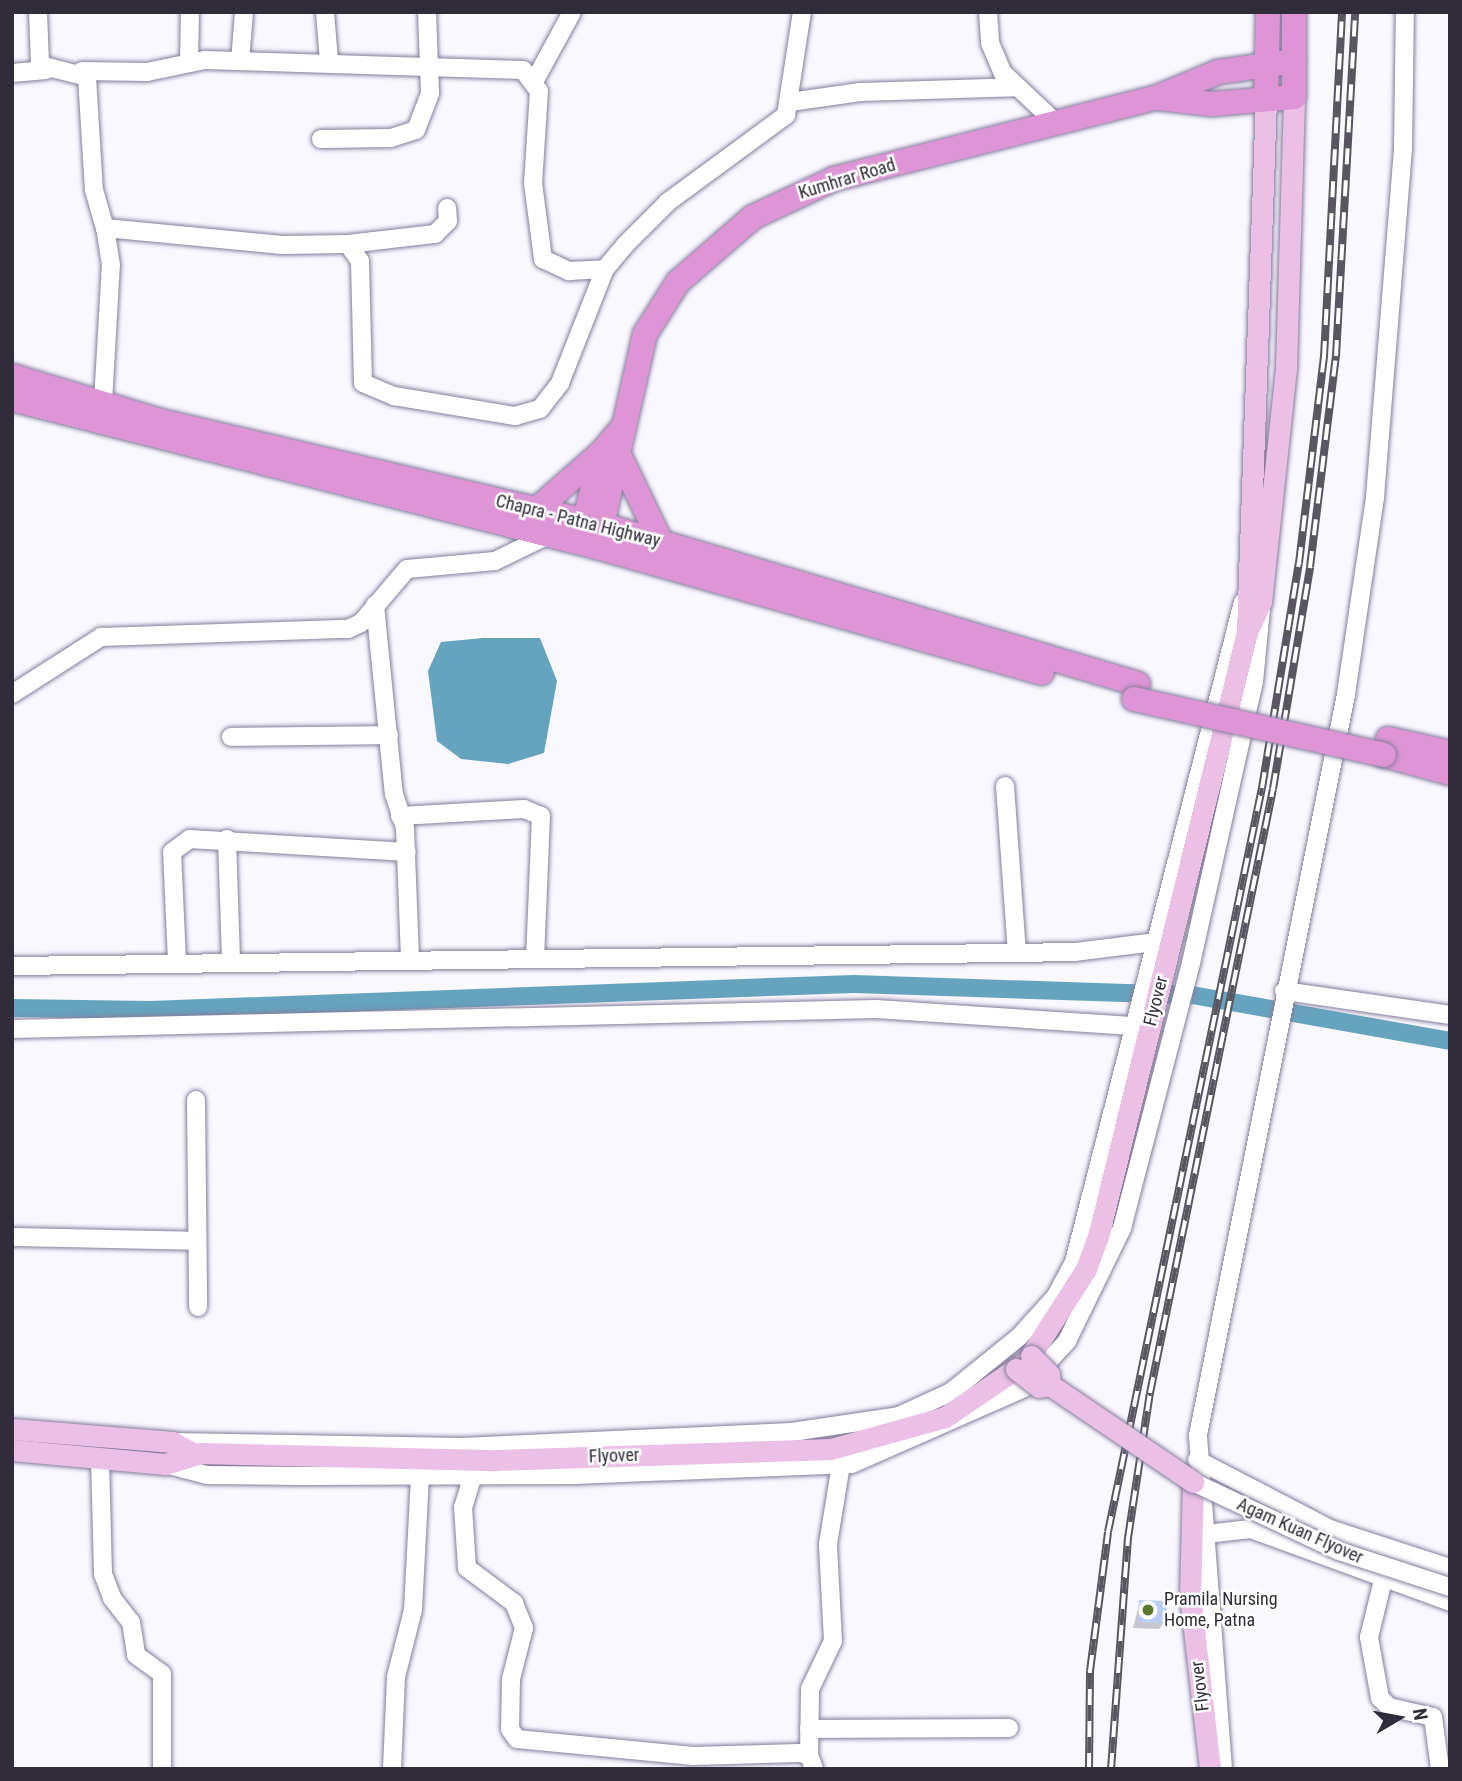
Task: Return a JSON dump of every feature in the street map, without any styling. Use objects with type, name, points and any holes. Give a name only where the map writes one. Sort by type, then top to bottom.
[{"type":"highway","points":[[1266,99],[1268,12]]},
{"type":"highway","points":[[1294,12],[1294,97]]},
{"type":"highway","name":"Kumhrar Road","points":[[591,534],[645,334],[662,300],[753,218],[834,180],[1155,98],[1218,72],[1294,61]]},
{"type":"highway","name":"Kumhrar Road","points":[[1155,98],[1212,104],[1294,97]]},
{"type":"highway","name":"Chapra - Patna Highway","points":[[12,376],[103,402],[537,509],[591,534],[1136,691]]},
{"type":"highway","name":"Chapra - Patna Highway","points":[[12,399],[548,535],[591,534],[661,542],[1136,691]]},
{"type":"highway","points":[[537,509],[611,456],[661,542]]},
{"type":"highway","points":[[1136,691],[1386,747],[1448,757]]},
{"type":"main road","points":[[1252,602],[1286,368],[1294,97]]},
{"type":"main road","points":[[1252,602],[1266,99]]},
{"type":"main road","name":"Flyover","points":[[165,1464],[197,1453],[497,1460],[831,1449],[945,1417],[1023,1362],[1086,1269],[1099,1233],[1222,742],[1252,602]]},
{"type":"main road","points":[[1023,1362],[1049,1374],[1050,1385],[1193,1482]]},
{"type":"main road","points":[[12,1429],[172,1442]]},
{"type":"main road","name":"Flyover","points":[[172,1442],[197,1453]]},
{"type":"main road","points":[[12,1450],[165,1464]]},
{"type":"main road","name":"Flyover","points":[[1193,1482],[1190,1595],[1210,1769]]},
{"type":"street","points":[[38,12],[36,57],[46,70]]},
{"type":"street","points":[[189,63],[190,12]]},
{"type":"street","points":[[240,61],[244,12]]},
{"type":"street","points":[[325,12],[329,61]]},
{"type":"street","points":[[321,139],[391,138],[416,130],[430,93],[427,12]]},
{"type":"street","points":[[572,12],[535,80],[537,243],[543,259],[555,266],[605,270]]},
{"type":"street","points":[[348,244],[360,261],[363,383],[394,396],[515,416],[540,408],[560,383],[605,270],[652,216],[775,126],[790,102],[802,12]]},
{"type":"street","points":[[988,12],[993,50],[1016,87],[1055,122]]},
{"type":"street","points":[[1223,1769],[1203,1558],[1206,1534],[1197,1460],[1284,991],[1346,694],[1375,497],[1403,148],[1405,12]]},
{"type":"street","points":[[12,73],[46,70],[147,72],[189,63],[329,61],[523,71],[535,80]]},
{"type":"street","points":[[82,71],[91,110],[94,190],[105,228],[111,265],[103,402]]},
{"type":"street","points":[[790,102],[860,92],[1016,87]]},
{"type":"street","points":[[105,228],[282,245],[348,244],[435,234],[448,221],[447,208]]},
{"type":"street","points":[[12,694],[102,637],[333,632],[361,623],[407,569],[495,561],[548,535]]},
{"type":"street","points":[[172,1442],[567,1444],[805,1431],[899,1416],[951,1392],[1019,1337],[1056,1296],[1090,1217],[1155,942],[1252,602]]},
{"type":"street","points":[[165,1464],[207,1475],[420,1476],[841,1465],[996,1405],[1056,1357],[1115,1248],[1191,963],[1254,682],[1252,602]]},
{"type":"street","points":[[375,605],[400,816],[407,852],[410,961]]},
{"type":"street","points":[[231,737],[390,735]]},
{"type":"street","points":[[1006,786],[1017,952]]},
{"type":"street","points":[[400,816],[513,809],[541,816],[535,959]]},
{"type":"street","points":[[177,961],[172,852],[190,839],[227,839],[407,852]]},
{"type":"street","points":[[227,839],[231,961]]},
{"type":"street","points":[[12,966],[177,961],[410,961],[1017,952],[1155,942]]},
{"type":"street","points":[[1284,991],[1450,1016]]},
{"type":"street","points":[[12,1030],[876,1010],[1137,1019]]},
{"type":"street","points":[[197,1100],[198,1307]]},
{"type":"street","points":[[12,1237],[196,1241]]},
{"type":"street","points":[[100,1459],[103,1574],[112,1598],[131,1622],[136,1655],[162,1674],[162,1769]]},
{"type":"street","points":[[1197,1460],[1330,1529],[1450,1568]]},
{"type":"street","points":[[473,1475],[463,1507],[467,1568],[514,1603],[524,1628],[511,1679],[510,1729],[517,1739],[693,1756],[811,1762],[810,1689],[832,1641],[828,1535],[841,1465]]},
{"type":"street","points":[[392,1769],[396,1677],[413,1610],[420,1476]]},
{"type":"street","name":"Agam Kuan Flyover","points":[[1193,1482],[1339,1551],[1450,1587]]},
{"type":"street","points":[[1206,1534],[1251,1529],[1383,1580],[1450,1602]]},
{"type":"street","points":[[1383,1580],[1369,1637],[1380,1698],[1389,1707],[1433,1717],[1440,1769]]},
{"type":"street","points":[[809,1729],[1009,1728]]},
{"type":"water","points":[[483,638],[540,638],[557,681],[544,753],[508,764],[461,759],[437,741],[428,671],[441,642]]},
{"type":"building","points":[[1139,1600],[1167,1601],[1166,1623],[1138,1622]]},
{"type":"waterway","points":[[12,1008],[150,1010],[854,984],[1192,995],[1450,1041]]},
{"type":"railway","points":[[1089,1769],[1090,1671],[1108,1532],[1262,788],[1299,563],[1324,357],[1342,12]]},
{"type":"railway","points":[[1111,1769],[1128,1538],[1150,1393],[1273,789],[1310,567],[1336,356],[1355,12]]},
{"type":"place","name":"Pramila Nursing Home, Patna","points":[[1148,1610]]}]
